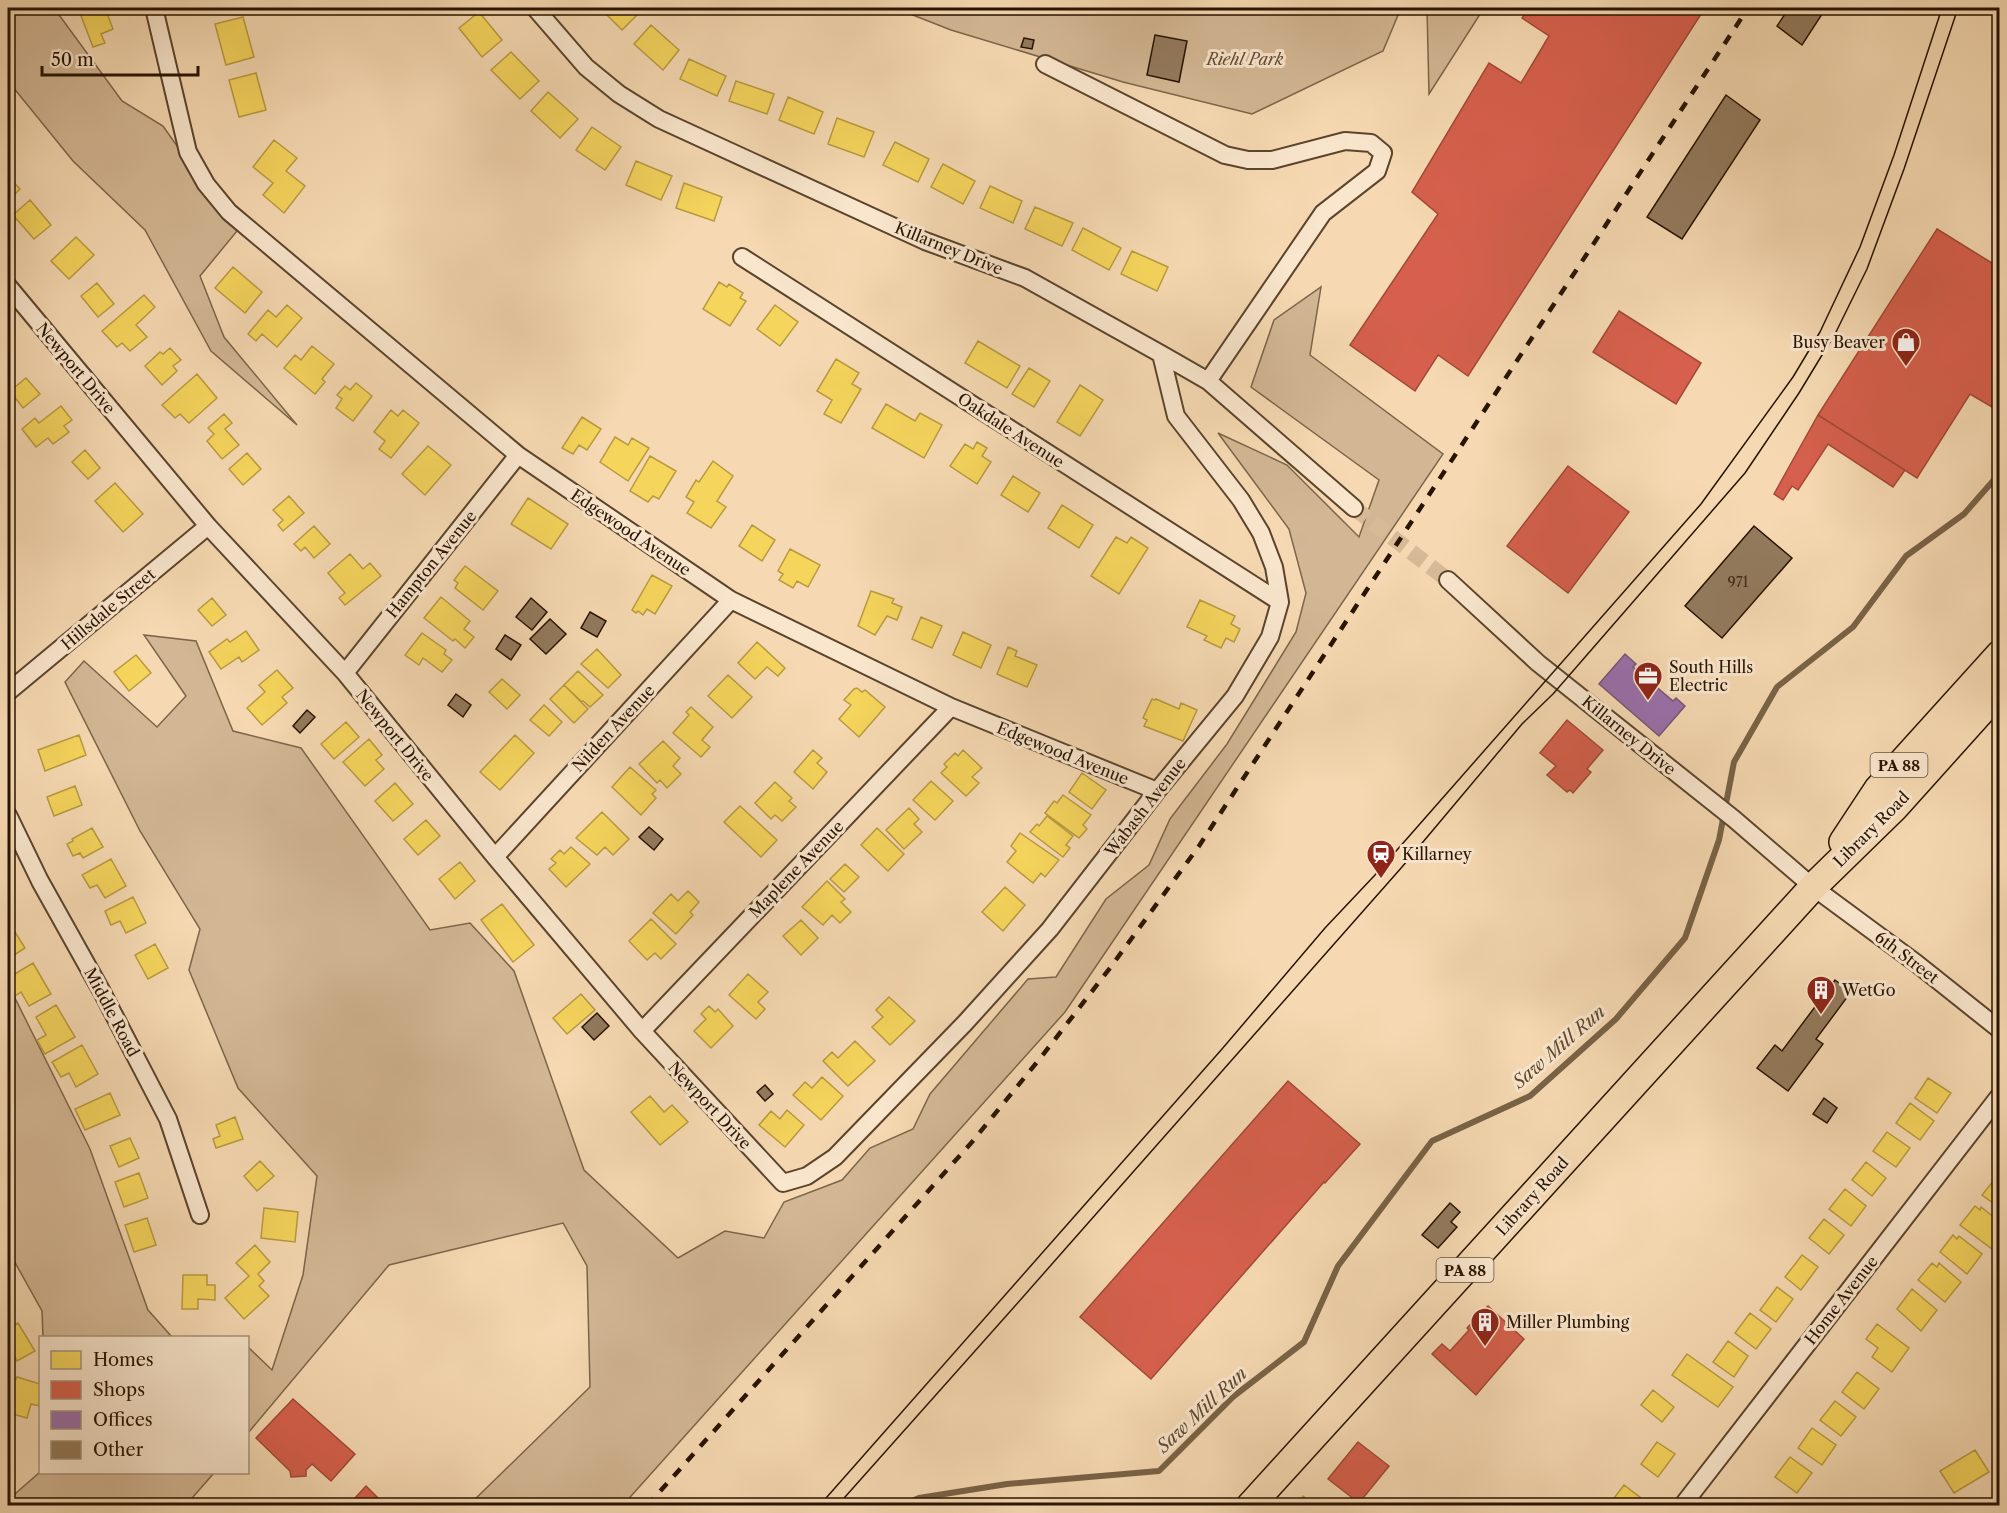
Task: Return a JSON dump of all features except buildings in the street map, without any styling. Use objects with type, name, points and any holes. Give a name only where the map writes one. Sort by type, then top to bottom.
[{"type":"main road","name":"Library Road","points":[[1813,887],[1878,789],[2000,654]]},
{"type":"main road","name":"Library Road","points":[[1250,1506],[1813,887],[1895,807],[2000,690]]},
{"type":"street","name":"Edgewood Avenue","points":[[154,8],[188,152],[206,184],[229,212],[518,455],[731,600],[951,706],[1157,791]]},
{"type":"street","name":"Killarney Drive","points":[[535,8],[586,68],[619,94],[659,119],[925,241],[1025,278],[1208,381],[1354,507]]},
{"type":"street","points":[[1045,64],[1225,155],[1248,160],[1272,160],[1345,141],[1371,143],[1383,153],[1377,171],[1323,213],[1208,381]]},
{"type":"street","name":"Oakdale Avenue","points":[[742,257],[1280,602]]},
{"type":"street","name":"Newport Drive","points":[[8,286],[208,526],[345,673],[495,857],[642,1031],[783,1184]]},
{"type":"street","name":"Wabash Avenue","points":[[783,1184],[807,1176],[835,1157],[965,1023],[1050,929],[1234,696],[1270,637],[1280,602],[1274,567],[1261,533],[1241,500],[1176,416],[1161,354]]},
{"type":"street","name":"Hampton Avenue","points":[[345,673],[518,455]]},
{"type":"street","name":"Hillsdale Street","points":[[8,692],[208,526]]},
{"type":"street","name":"Killarney Drive","points":[[1448,580],[1538,663],[1734,819],[1813,887]]},
{"type":"street","name":"Nilden Avenue","points":[[495,857],[731,600]]},
{"type":"street","name":"Maplene Avenue","points":[[642,1031],[951,706]]},
{"type":"street","name":"Middle Road","points":[[8,815],[40,881],[102,992],[168,1119],[200,1215]]},
{"type":"street","name":"6th Street","points":[[1813,887],[1916,963],[2000,1030]]},
{"type":"street","name":"Home Avenue","points":[[1682,1506],[2000,1095]]},
{"type":"green space","points":[[8,8],[54,8],[122,101],[163,126],[237,231],[200,276],[224,337],[297,425],[211,351],[145,230],[73,161],[8,81]]},
{"type":"green space","name":"Riehl Park","points":[[895,8],[1401,8],[1383,51],[1252,114],[1123,82],[951,30]]},
{"type":"green space","points":[[1427,8],[1484,8],[1429,94]]},
{"type":"green space","points":[[1321,287],[1310,355],[1443,454],[1065,1012],[623,1505],[469,1505],[590,1387],[587,1266],[563,1223],[389,1265],[249,1432],[249,1348],[272,1370],[303,1275],[317,1176],[238,1088],[189,970],[200,929],[140,831],[65,682],[84,661],[157,727],[186,696],[144,635],[196,641],[233,731],[301,748],[430,930],[470,923],[514,971],[584,1170],[678,1258],[725,1231],[764,1238],[784,1202],[842,1180],[870,1148],[913,1129],[930,1094],[1028,979],[1056,977],[1106,899],[1149,865],[1170,819],[1227,744],[1296,632],[1306,593],[1289,529],[1218,433],[1287,465],[1359,537],[1379,480],[1251,387],[1274,320]]},
{"type":"green space","points":[[8,984],[90,1149],[148,1310],[171,1336],[43,1336],[42,1311],[8,1250]]},
{"type":"green space","points":[[39,1473],[213,1474],[186,1505],[8,1505],[8,1500]]},
{"type":"waterway","name":"Saw Mill Run","points":[[900,1506],[919,1498],[1007,1484],[1159,1471],[1234,1396],[1304,1342],[1338,1266],[1432,1141],[1530,1096],[1616,1019],[1685,938],[1719,840],[1734,762],[1777,687],[1853,627],[1906,556],[1964,514],[2000,473]]},
{"type":"tunnel","points":[[1354,508],[1448,580]]},
{"type":"tram line","points":[[819,1506],[1222,1049],[1325,928],[1375,875],[1701,504],[1793,377],[1820,332],[1860,247],[1894,155],[1942,8]]},
{"type":"tram line","points":[[837,1506],[1402,867],[1522,724],[1553,694],[1745,473],[1799,393],[1836,332],[1867,269],[1904,169],[1958,8]]},
{"type":"railway","points":[[647,1506],[972,1142],[1110,968],[1199,846],[1748,8]]},
{"type":"place","name":"Busy Beaver","points":[[1906,368]]},
{"type":"place","name":"South Hills Electric","points":[[1648,702]]},
{"type":"place","name":"Killarney","points":[[1381,880]]},
{"type":"place","name":"WetGo","points":[[1821,1016]]},
{"type":"place","name":"Miller Plumbing","points":[[1485,1348]]}]
